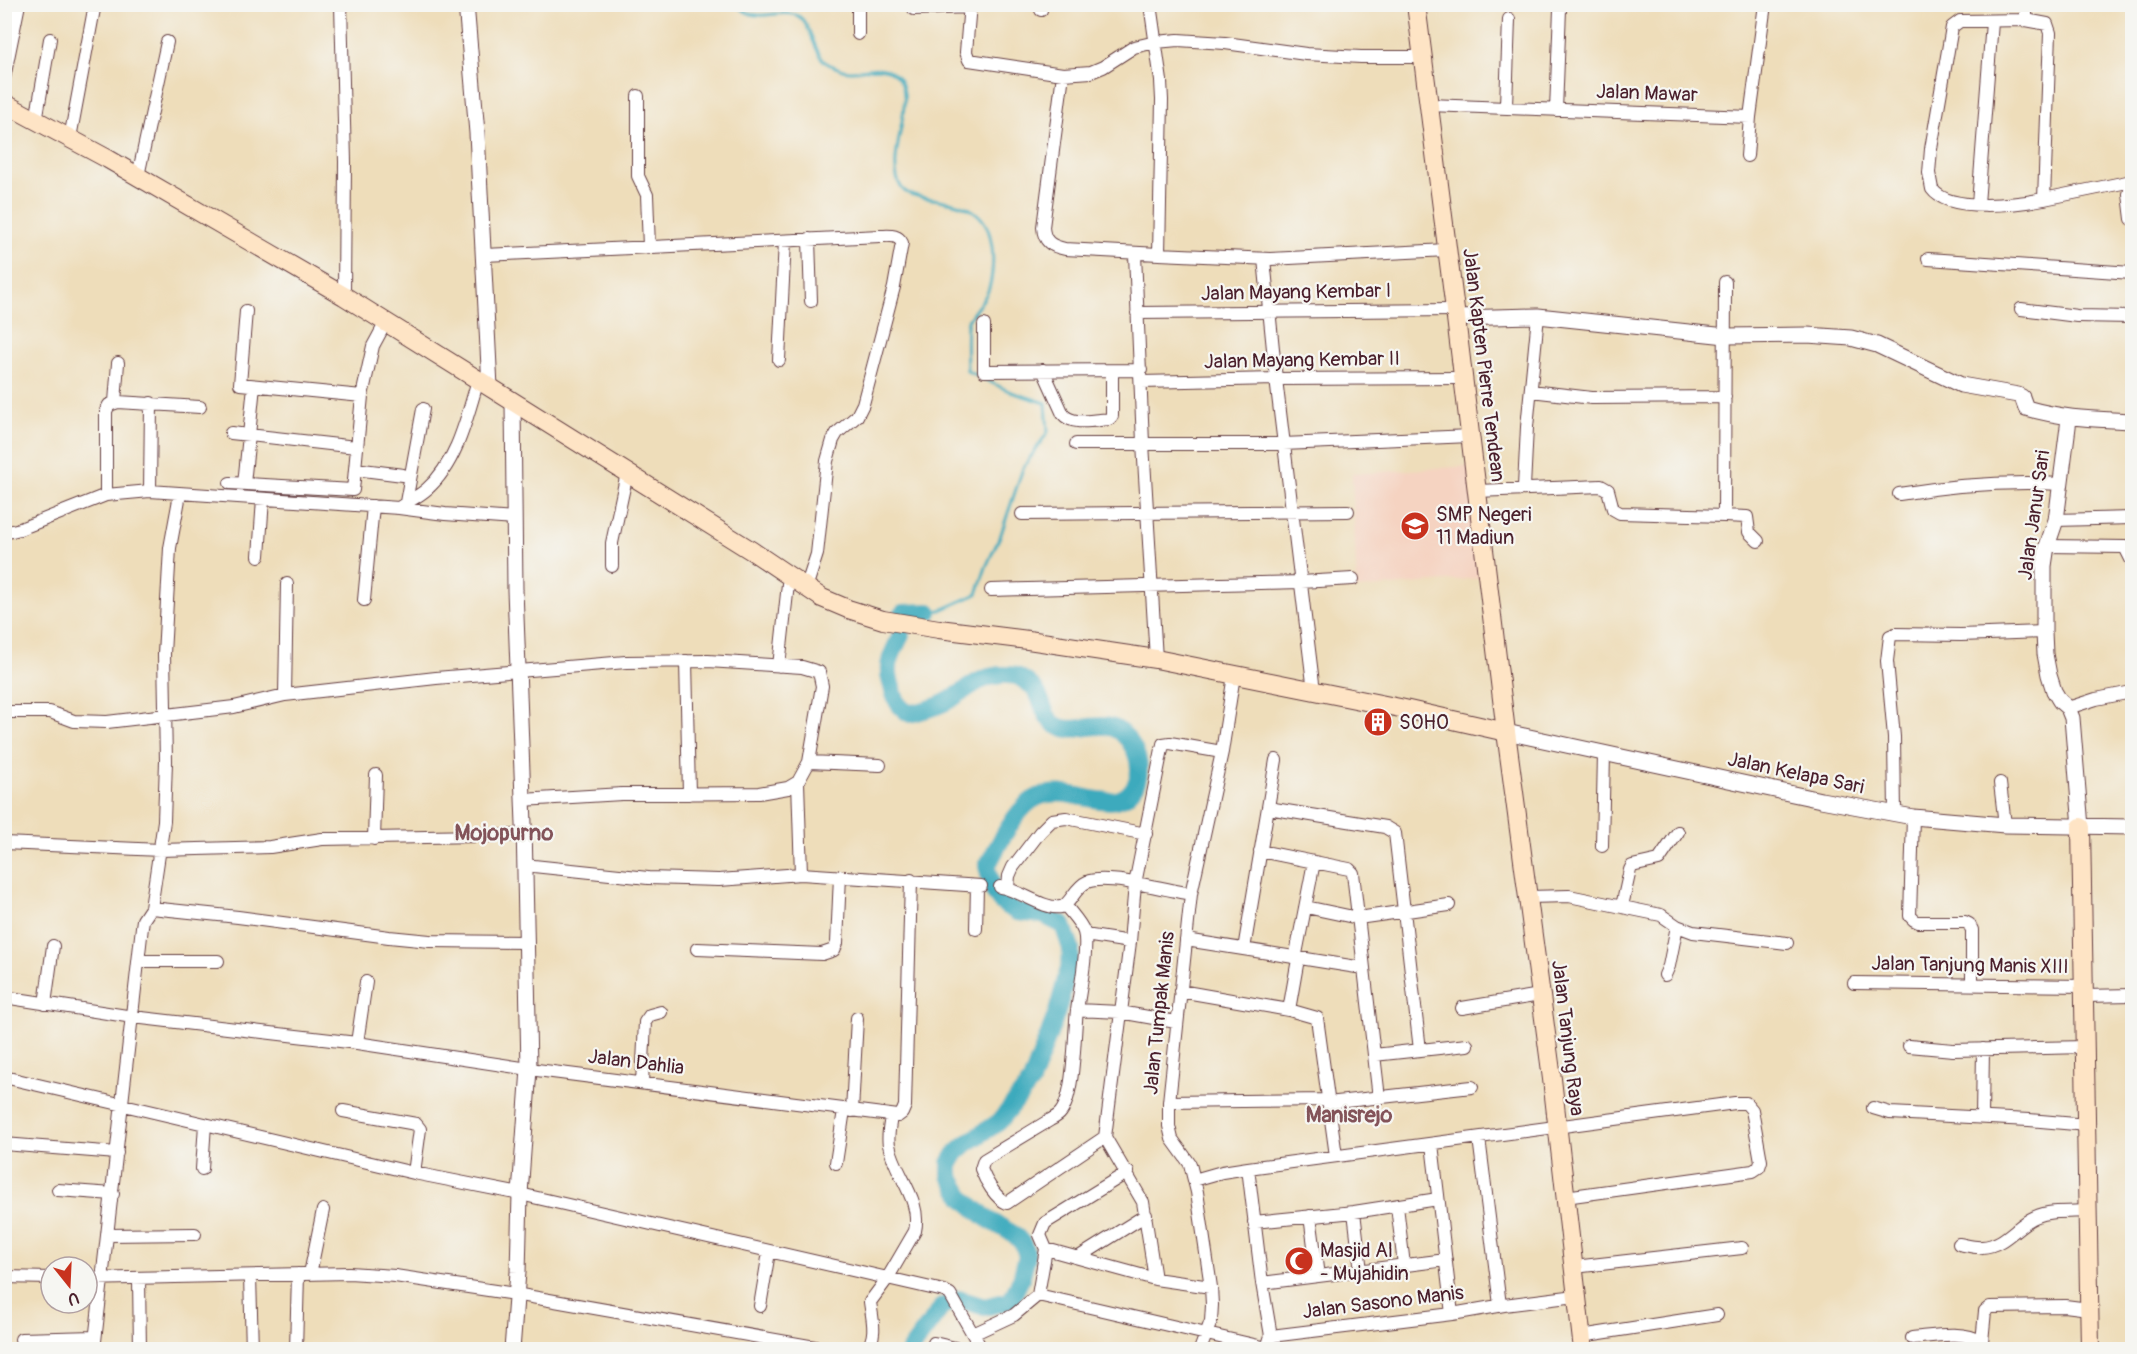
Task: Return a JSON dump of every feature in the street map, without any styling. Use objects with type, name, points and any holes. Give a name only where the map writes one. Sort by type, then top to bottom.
[{"type":"main road","name":"Jalan Kapten Pierre Tendean","points":[[1416,4],[1506,732]]},
{"type":"main road","points":[[4,103],[138,176],[344,296],[822,598],[848,609],[883,620],[1156,659],[1506,732]]},
{"type":"main road","name":"Jalan Tanjung Raya","points":[[1506,732],[1582,1343]]},
{"type":"main road","points":[[2081,827],[2090,1350]]},
{"type":"street","points":[[4,78],[19,4]]},
{"type":"street","points":[[70,138],[95,4]]},
{"type":"street","points":[[341,4],[345,162],[344,296]]},
{"type":"street","points":[[403,505],[427,489],[445,467],[484,384],[484,255],[466,4]]},
{"type":"street","points":[[858,4],[858,34]]},
{"type":"street","points":[[1150,4],[1162,100],[1159,254]]},
{"type":"street","points":[[1747,156],[1765,4]]},
{"type":"street","points":[[2026,4],[2026,20]]},
{"type":"street","points":[[914,9],[970,6],[966,52],[969,60],[1063,74],[1097,69],[1126,50],[1156,42],[1193,41],[1305,54],[1424,57]]},
{"type":"street","points":[[1556,110],[1560,9]]},
{"type":"street","points":[[1506,106],[1509,19]]},
{"type":"street","points":[[2044,199],[2050,33],[2047,24],[2026,20],[1955,23],[1952,27],[1929,164],[1930,181],[1936,195],[1952,201],[2013,204],[2044,199],[2133,182],[2129,194],[2133,219]]},
{"type":"street","points":[[1978,204],[1992,22]]},
{"type":"street","points":[[36,121],[50,39]]},
{"type":"street","points":[[138,176],[167,42]]},
{"type":"street","points":[[1063,74],[1043,227],[1047,242],[1056,247],[1135,254],[1264,259],[1447,250]]},
{"type":"street","points":[[638,96],[638,176],[646,195],[649,247]]},
{"type":"street","name":"Jalan Mawar","points":[[1429,105],[1506,106],[1750,117]]},
{"type":"street","points":[[484,255],[895,236],[902,243],[894,287],[863,404],[857,416],[833,440],[827,461],[817,554],[806,588]]},
{"type":"street","points":[[809,239],[811,301]]},
{"type":"street","points":[[779,360],[785,241]]},
{"type":"street","points":[[1135,254],[1156,659]]},
{"type":"street","points":[[1264,259],[1283,444],[1314,691]]},
{"type":"street","points":[[1928,259],[2133,273]]},
{"type":"street","points":[[1724,516],[1725,282]]},
{"type":"street","points":[[2021,309],[2077,316],[2133,317]]},
{"type":"street","points":[[246,311],[240,384],[362,396]]},
{"type":"street","name":"Jalan Mayang Kembar I","points":[[1137,313],[1269,311],[1456,314]]},
{"type":"street","points":[[1456,314],[1538,316],[1726,336],[1807,335],[1851,338],[1878,345],[1961,385],[2018,395],[2022,397],[2026,408],[2069,418],[2133,421]]},
{"type":"street","points":[[1524,487],[1527,427],[1538,316]]},
{"type":"street","points":[[230,483],[353,490],[362,396],[373,346],[386,322]]},
{"type":"street","name":"Jalan Mayang Kembar II","points":[[984,325],[984,370],[1112,371],[1141,376],[1464,378]]},
{"type":"street","points":[[115,402],[118,363]]},
{"type":"street","points":[[1042,370],[1063,414],[1074,421],[1109,419],[1112,416],[1112,371]]},
{"type":"street","points":[[244,484],[247,434],[254,386]]},
{"type":"street","points":[[1531,391],[1592,398],[1725,397]]},
{"type":"street","points":[[106,495],[106,411],[109,405],[115,402],[200,407]]},
{"type":"street","points":[[512,1350],[529,1069],[513,402]]},
{"type":"street","points":[[150,491],[151,403]]},
{"type":"street","points":[[403,505],[423,409]]},
{"type":"street","name":"Jalan Janur Sari","points":[[2069,418],[2056,520],[2047,546],[2044,566],[2044,632],[2045,654],[2054,691],[2068,708],[2072,718],[2081,827]]},
{"type":"street","points":[[231,433],[356,447]]},
{"type":"street","points":[[1076,444],[1283,444],[1471,436]]},
{"type":"street","points":[[355,469],[403,475]]},
{"type":"street","points":[[612,566],[612,543],[627,473]]},
{"type":"street","points":[[1899,494],[2001,482],[2062,484]]},
{"type":"street","points":[[1477,491],[1524,487],[1601,486],[1608,490],[1613,509],[1620,513],[1747,517],[1749,532],[1758,541]]},
{"type":"street","points":[[4,533],[20,529],[106,495],[150,491],[373,506],[403,505],[445,514],[515,519]]},
{"type":"street","points":[[21,1339],[94,1343],[143,920],[151,908],[160,850],[165,800],[164,654],[170,548],[180,494]]},
{"type":"street","points":[[259,556],[263,499]]},
{"type":"street","points":[[364,600],[373,506]]},
{"type":"street","points":[[1022,514],[1348,511]]},
{"type":"street","points":[[2056,520],[2133,519]]},
{"type":"street","points":[[2047,546],[2125,547],[2133,561]]},
{"type":"street","points":[[991,590],[1353,579]]},
{"type":"street","points":[[285,695],[287,584]]},
{"type":"street","points":[[779,666],[788,584]]},
{"type":"street","points":[[1895,814],[1894,737],[1887,661],[1890,636],[1895,634],[1962,635],[2044,632]]},
{"type":"street","points":[[4,712],[50,712],[86,723],[234,707],[285,695],[436,678],[518,673],[626,662],[686,661],[779,666],[812,669],[819,672],[821,696],[809,762],[798,782],[788,788],[759,793],[622,794],[522,800]]},
{"type":"street","points":[[686,661],[689,794]]},
{"type":"street","name":"Jalan Tumpak Manis","points":[[1200,1350],[1207,1333],[1212,1305],[1211,1287],[1194,1180],[1190,1164],[1172,1138],[1169,1126],[1169,1102],[1191,894],[1222,752],[1234,675]]},
{"type":"street","points":[[2068,708],[2096,699],[2133,692]]},
{"type":"street","name":"Jalan Kelapa Sari","points":[[1506,732],[1913,817],[2005,825],[2133,827]]},
{"type":"street","points":[[1155,1280],[1143,1202],[1128,1172],[1106,1137],[1135,884],[1164,743],[1222,752]]},
{"type":"street","points":[[1602,846],[1604,754]]},
{"type":"street","points":[[1244,949],[1276,760]]},
{"type":"street","points":[[809,762],[880,765]]},
{"type":"street","points":[[374,839],[376,776]]},
{"type":"street","points":[[798,782],[801,874]]},
{"type":"street","points":[[2000,783],[2005,825]]},
{"type":"street","points":[[1268,808],[1385,827],[1395,833],[1420,1050]]},
{"type":"street","points":[[1913,817],[1910,916],[1918,922],[1965,922],[1969,924],[1972,930],[1972,984]]},
{"type":"street","points":[[1146,834],[1066,818],[1055,819],[1040,832],[1013,867],[1004,887],[1058,907],[1065,905],[1075,891],[1089,881],[1135,884],[1191,894]]},
{"type":"street","points":[[1622,906],[1632,866],[1659,860],[1678,832]]},
{"type":"street","points":[[4,843],[160,850],[270,847],[322,839],[524,835]]},
{"type":"street","points":[[1260,851],[1349,869],[1353,873],[1362,968],[1379,1098]]},
{"type":"street","points":[[1289,1010],[1314,862]]},
{"type":"street","points":[[524,865],[648,878],[719,880],[801,874],[979,886],[976,929]]},
{"type":"street","points":[[697,949],[822,954],[834,951],[837,943],[840,876]]},
{"type":"street","points":[[866,1350],[872,1339],[874,1328],[870,1302],[887,1280],[915,1231],[916,1223],[914,1205],[888,1140],[891,1116],[902,1113],[905,1106],[911,880]]},
{"type":"street","points":[[1528,897],[1569,896],[1661,915],[1677,926],[1693,932],[1787,944]]},
{"type":"street","points":[[1065,905],[1085,934],[1067,1099],[1060,1113],[984,1160],[981,1169],[1001,1200],[1007,1203],[1106,1137]]},
{"type":"street","points":[[1306,907],[1358,918],[1449,905]]},
{"type":"street","points":[[151,908],[229,915],[430,941],[526,942]]},
{"type":"street","points":[[1665,975],[1677,926]]},
{"type":"street","points":[[1085,934],[1130,942]]},
{"type":"street","points":[[1185,940],[1362,968]]},
{"type":"street","points":[[45,1004],[53,946]]},
{"type":"street","points":[[139,961],[218,961]]},
{"type":"street","points":[[357,1043],[366,982]]},
{"type":"street","name":"Jalan Tanjung Manis XIII","points":[[1854,983],[1972,984],[2133,995]]},
{"type":"street","points":[[1180,992],[1289,1010],[1318,1020],[1336,1156]]},
{"type":"street","points":[[1462,1008],[1540,995]]},
{"type":"street","name":"Jalan Dahlia","points":[[4,997],[132,1017],[357,1043],[529,1069],[891,1116]]},
{"type":"street","points":[[1077,1011],[1120,1012],[1176,1022]]},
{"type":"street","points":[[642,1083],[645,1022],[650,1015],[661,1012]]},
{"type":"street","points":[[836,1163],[848,1110],[856,1018]]},
{"type":"street","points":[[1374,1055],[1467,1045]]},
{"type":"street","points":[[1909,1046],[1953,1050],[2086,1047]]},
{"type":"street","points":[[1982,1118],[1983,1049]]},
{"type":"street","points":[[4,1077],[414,1173],[520,1194],[887,1280],[948,1292],[982,1350]]},
{"type":"street","points":[[1169,1102],[1328,1102],[1472,1087]]},
{"type":"street","points":[[1194,1180],[1248,1168],[1735,1103],[1746,1103],[1752,1110],[1761,1157],[1759,1167],[1756,1169],[1749,1172],[1565,1197]]},
{"type":"street","points":[[1873,1108],[1890,1113],[2087,1125]]},
{"type":"street","points":[[342,1111],[416,1124],[420,1129],[414,1173]]},
{"type":"street","points":[[202,1169],[205,1124]]},
{"type":"street","points":[[1479,1138],[1500,1305]]},
{"type":"street","points":[[4,1144],[117,1153]]},
{"type":"street","points":[[1432,1144],[1452,1314]]},
{"type":"street","points":[[1038,1295],[1207,1333],[1268,1344],[1248,1168]]},
{"type":"street","points":[[973,1334],[1014,1315],[1038,1295],[1046,1249],[1040,1235],[1044,1223],[1128,1172]]},
{"type":"street","points":[[58,1190],[113,1194]]},
{"type":"street","points":[[1254,1222],[1354,1212],[1438,1199]]},
{"type":"street","points":[[1397,1206],[1404,1266]]},
{"type":"street","points":[[296,1350],[304,1274],[323,1210]]},
{"type":"street","points":[[1959,1244],[1983,1247],[1992,1245],[2006,1239],[2031,1218],[2041,1214],[2087,1211]]},
{"type":"street","points":[[1354,1212],[1361,1271]]},
{"type":"street","points":[[1079,1257],[1146,1215]]},
{"type":"street","points":[[1310,1216],[1318,1276]]},
{"type":"street","points":[[107,1234],[195,1234]]},
{"type":"street","points":[[1574,1267],[1742,1248]]},
{"type":"street","points":[[1046,1249],[1155,1280],[1211,1287]]},
{"type":"street","points":[[760,1306],[769,1252]]},
{"type":"street","points":[[1262,1283],[1446,1260]]},
{"type":"street","points":[[99,1280],[349,1273],[395,1276],[515,1294],[832,1350]]},
{"type":"street","points":[[4,1276],[39,1277]]},
{"type":"street","points":[[250,1276],[252,1350]]},
{"type":"street","points":[[139,1279],[140,1350]]},
{"type":"street","name":"Jalan Sasono Manis","points":[[1268,1344],[1500,1305],[1576,1296]]},
{"type":"street","points":[[1912,1338],[1950,1335],[1968,1337],[1983,1346],[1985,1311],[1990,1307],[2066,1306],[2089,1309]]},
{"type":"street","points":[[1582,1343],[1717,1315]]},
{"type":"street","points":[[931,1350],[934,1343],[964,1350]]},
{"type":"shaded area","name":"SMP Negeri 11 Madiun","points":[[1470,466],[1480,578],[1357,589],[1352,474]]},
{"type":"waterway","points":[[735,4],[751,14],[788,13],[796,15],[805,23],[820,56],[827,63],[847,71],[880,68],[893,73],[901,83],[904,110],[896,159],[896,174],[901,187],[910,194],[955,203],[974,212],[982,219],[991,241],[990,286],[967,325],[967,371],[1011,392],[1046,403],[1048,432],[1023,468],[1001,534],[977,594],[941,610],[929,612]]},
{"type":"waterway","points":[[910,1350],[942,1307],[959,1299],[985,1307],[1011,1300],[1021,1279],[1027,1256],[1023,1244],[1015,1235],[986,1218],[963,1198],[950,1176],[950,1163],[956,1153],[966,1144],[999,1122],[1031,1082],[1057,1012],[1070,964],[1071,949],[1063,925],[1043,915],[1017,912],[1000,901],[993,890],[987,866],[1015,817],[1030,802],[1050,794],[1113,801],[1132,790],[1138,778],[1139,769],[1134,750],[1122,733],[1105,726],[1069,729],[1053,723],[1047,716],[1035,689],[1020,677],[1001,675],[984,679],[940,705],[910,714],[898,703],[889,677],[889,665],[902,630],[903,613],[929,612]]},
{"type":"place","name":"SMP Negeri 11 Madiun","points":[[1415,526]]},
{"type":"place","name":"SOHO","points":[[1378,722]]},
{"type":"place","name":"Masjid Al - Mujahidin","points":[[1299,1261]]},
{"type":"district","name":"Mojopurno","points":[[504,833]]},
{"type":"district","name":"Manisrejo","points":[[1349,1115]]}]
